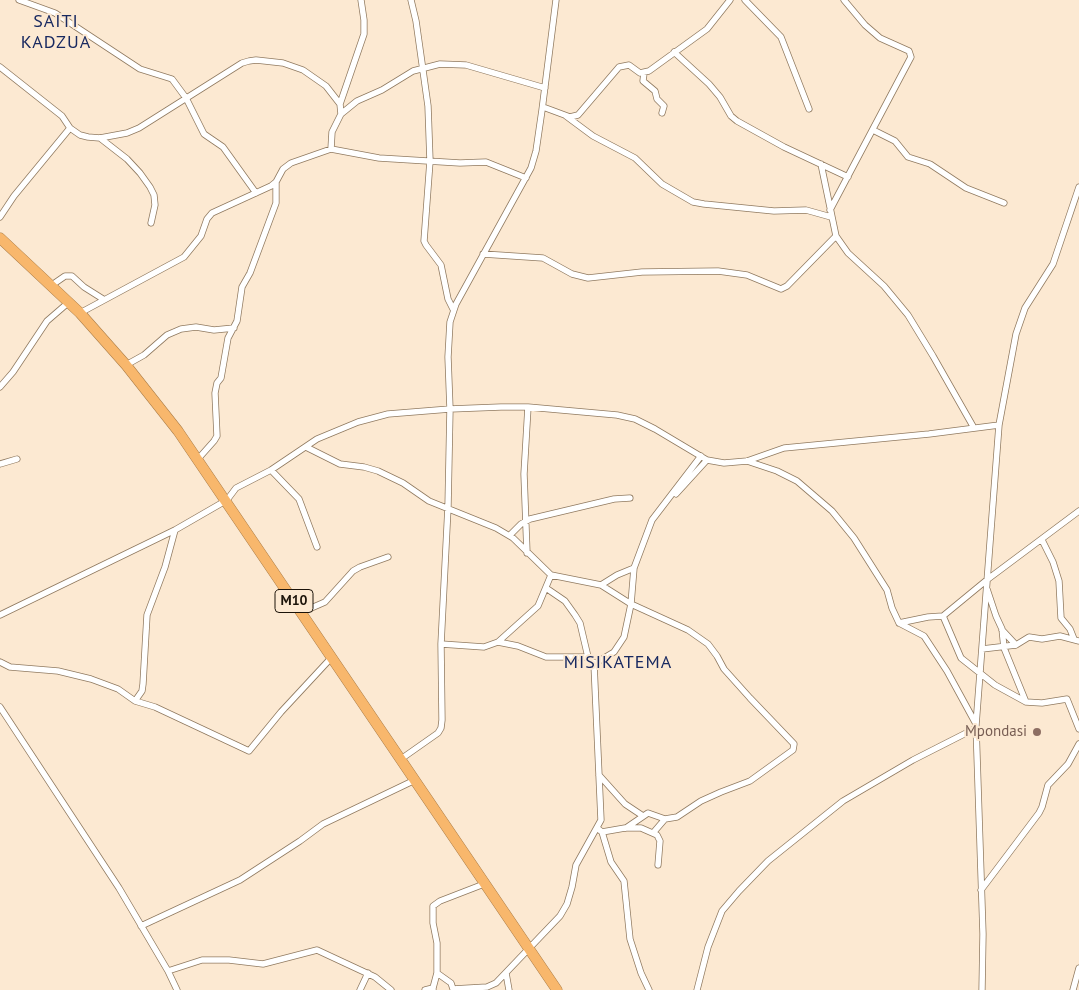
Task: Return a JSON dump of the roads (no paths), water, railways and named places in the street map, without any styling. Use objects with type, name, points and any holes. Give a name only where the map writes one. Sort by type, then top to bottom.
[{"type":"highway","name":"M10","points":[[0,238],[80,313],[153,397],[227,500],[557,990]]},
{"type":"street","points":[[19,0],[55,13],[140,69],[172,79],[186,98],[204,134],[223,147],[256,192]]},
{"type":"street","points":[[341,114],[340,104],[364,34],[361,0]]},
{"type":"street","points":[[411,0],[416,21],[428,106],[430,161],[424,241],[441,264],[448,299],[453,310]]},
{"type":"street","points":[[401,758],[434,736],[441,728],[441,644],[448,507],[450,409],[449,332],[453,310],[526,178],[536,151],[556,0]]},
{"type":"street","points":[[543,107],[566,116],[574,117],[581,112],[619,67],[624,64],[629,65],[640,73],[653,69],[707,29],[730,0]]},
{"type":"street","points":[[745,0],[781,37],[809,109]]},
{"type":"street","points":[[830,210],[874,130],[907,66],[911,53],[880,38],[865,25],[844,0]]},
{"type":"street","points":[[674,52],[709,84],[734,119],[784,148],[848,178]]},
{"type":"street","points":[[0,66],[62,116],[70,128],[80,135],[100,138],[139,128],[242,63],[256,60],[283,63],[307,72],[326,86],[340,104]]},
{"type":"street","points":[[330,150],[332,132],[341,114],[357,101],[382,90],[413,71],[422,68],[440,64],[466,65],[545,88]]},
{"type":"street","points":[[644,73],[643,80],[655,91],[657,99],[664,106],[662,113]]},
{"type":"street","points":[[566,116],[593,136],[635,158],[662,184],[693,202],[766,210],[806,210],[831,217]]},
{"type":"street","points":[[0,217],[14,196],[70,128]]},
{"type":"street","points":[[874,130],[895,141],[908,157],[930,164],[966,188],[1004,203]]},
{"type":"street","points":[[100,138],[134,166],[150,187],[155,205],[152,223]]},
{"type":"street","points":[[198,459],[214,441],[216,436],[215,393],[217,383],[222,378],[228,338],[237,321],[242,287],[250,273],[276,203],[276,182],[283,169],[291,163],[330,150],[374,158],[460,163],[486,162],[526,178]]},
{"type":"street","points":[[821,164],[836,236],[848,253],[884,286],[908,315],[974,428]]},
{"type":"street","points":[[80,313],[184,257],[201,236],[207,219],[212,213],[276,182]]},
{"type":"street","points":[[982,990],[976,726],[998,425],[1016,334],[1025,308],[1053,264],[1079,187]]},
{"type":"street","points":[[483,254],[543,258],[572,274],[588,278],[642,272],[718,271],[747,275],[781,289],[787,286],[836,236]]},
{"type":"street","points":[[52,285],[65,276],[72,276],[84,287],[103,299]]},
{"type":"street","points":[[0,387],[21,360],[47,320],[69,302]]},
{"type":"street","points":[[126,365],[144,355],[167,335],[181,329],[196,327],[214,330],[234,328]]},
{"type":"street","points":[[0,615],[175,530],[227,500],[236,488],[271,470],[318,439],[374,417],[403,412],[450,409],[528,408],[627,417],[655,429],[704,458],[724,463],[747,461],[784,448],[998,425]]},
{"type":"street","points":[[527,553],[524,521],[524,464],[528,408]]},
{"type":"street","points":[[306,447],[340,464],[378,471],[401,482],[429,501],[448,507],[510,535],[551,575],[601,585],[631,604],[688,630],[708,644],[724,669],[788,737],[795,747],[750,781],[702,801],[677,818],[665,819],[650,813],[625,828]]},
{"type":"street","points":[[594,664],[614,652],[624,637],[631,604],[634,568],[652,520],[704,458]]},
{"type":"street","points":[[0,464],[17,460]]},
{"type":"street","points":[[747,461],[777,471],[797,481],[811,495],[832,511],[854,538],[887,590],[899,623],[924,636],[947,671],[976,726]]},
{"type":"street","points":[[271,470],[299,499],[316,547]]},
{"type":"street","points":[[510,535],[524,521],[614,499],[630,498]]},
{"type":"street","points":[[899,623],[928,616],[943,616],[988,579],[1079,511]]},
{"type":"street","points":[[135,701],[142,691],[143,684],[147,615],[165,567],[175,530]]},
{"type":"street","points":[[1042,540],[1053,562],[1059,581],[1061,618],[1076,640]]},
{"type":"street","points":[[302,612],[324,602],[360,567],[388,557]]},
{"type":"street","points":[[601,585],[617,575],[634,568]]},
{"type":"street","points":[[441,644],[484,647],[498,642],[538,606],[551,575]]},
{"type":"street","points":[[546,588],[564,601],[575,615],[580,624],[588,657],[594,664],[600,830],[610,862],[624,882],[630,939],[649,990]]},
{"type":"street","points":[[987,588],[1002,629],[1016,646]]},
{"type":"street","points":[[943,616],[961,658],[1003,690],[1026,702],[1067,699],[1079,729]]},
{"type":"street","points":[[1002,629],[1004,648],[1026,702]]},
{"type":"street","points":[[982,650],[1016,646],[1029,638],[1042,639],[1060,636],[1076,640]]},
{"type":"street","points":[[498,642],[518,646],[546,658],[588,657]]},
{"type":"street","points":[[0,662],[10,667],[58,671],[91,679],[118,690],[135,701],[155,707],[249,751],[281,712],[332,657]]},
{"type":"street","points":[[0,707],[114,880],[168,971],[177,990]]},
{"type":"street","points":[[697,990],[708,947],[722,911],[768,860],[843,801],[976,726]]},
{"type":"street","points":[[981,890],[1039,813],[1048,785],[1068,764],[1079,744]]},
{"type":"street","points":[[599,775],[625,804],[643,816]]},
{"type":"street","points":[[141,926],[240,880],[323,824],[415,780]]},
{"type":"street","points":[[653,833],[665,819]]},
{"type":"street","points":[[600,830],[641,828],[653,833],[660,841],[658,865]]},
{"type":"street","points":[[437,973],[452,983],[453,989],[492,988],[560,916],[572,887],[576,865],[600,830]]},
{"type":"street","points":[[425,990],[433,989],[437,973],[437,943],[433,923],[433,906],[440,901],[484,884]]},
{"type":"street","points":[[168,971],[202,960],[229,960],[263,964],[317,950],[376,977],[391,990]]},
{"type":"street","points":[[1074,990],[1079,968]]},
{"type":"street","points":[[360,990],[368,973]]},
{"type":"street","points":[[506,973],[509,990]]},
{"type":"place","name":"Mpondasi","points":[[1037,732]]},
{"type":"district","name":"SAITI KADZUA","points":[[56,32]]},
{"type":"district","name":"MISIKATEMA","points":[[618,663]]}]
